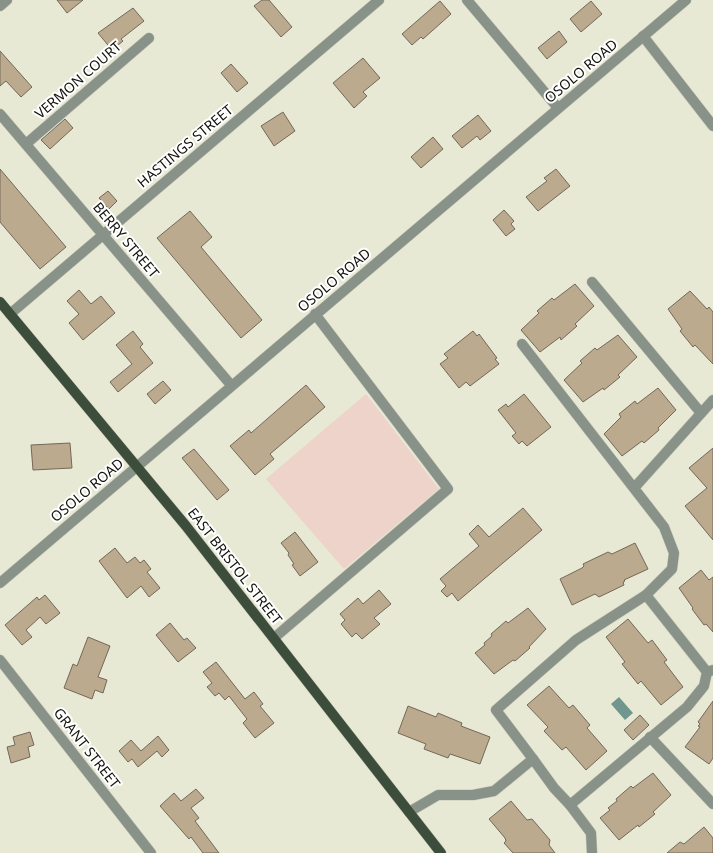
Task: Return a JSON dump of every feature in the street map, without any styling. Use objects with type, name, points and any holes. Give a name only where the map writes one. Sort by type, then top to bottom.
[{"type":"main road","name":"EAST BRISTOL STREET","points":[[0,302],[138,465],[441,853]]},
{"type":"street","points":[[0,6],[7,0]]},
{"type":"street","name":"HASTINGS STREET","points":[[10,314],[378,0]]},
{"type":"street","points":[[467,0],[558,108]]},
{"type":"street","name":"OSOLO ROAD","points":[[0,583],[231,385],[686,0]]},
{"type":"street","points":[[643,36],[713,126]]},
{"type":"street","name":"VERMON COURT","points":[[26,144],[149,38]]},
{"type":"street","name":"BERRY STREET","points":[[0,114],[231,385]]},
{"type":"street","points":[[592,282],[701,414]]},
{"type":"street","points":[[274,638],[448,489],[315,314]]},
{"type":"street","points":[[522,344],[635,487],[664,527],[674,553],[672,570],[646,595],[576,640],[496,710],[554,788],[570,805],[591,833],[592,853]]},
{"type":"street","points":[[635,487],[713,400]]},
{"type":"street","points":[[570,805],[687,707],[704,686],[710,671],[646,595]]},
{"type":"street","name":"GRANT STREET","points":[[0,660],[151,853]]},
{"type":"street","points":[[650,737],[713,804]]},
{"type":"street","points":[[409,812],[438,795],[473,795],[494,790],[533,759]]},
{"type":"shaded area","points":[[366,394],[439,489],[344,569],[266,479]]},
{"type":"water","points":[[619,697],[633,713],[625,720],[611,704]]},
{"type":"building","points":[[57,0],[83,0],[67,13]]},
{"type":"building","points":[[262,0],[269,0],[292,27],[281,37],[254,6]]},
{"type":"building","points":[[440,1],[451,14],[423,39],[421,37],[412,45],[402,34]]},
{"type":"building","points":[[591,1],[602,14],[581,32],[570,19]]},
{"type":"building","points":[[133,8],[144,21],[121,39],[123,41],[112,50],[98,33]]},
{"type":"building","points":[[559,31],[567,42],[547,59],[538,48]]},
{"type":"building","points":[[0,51],[32,87],[21,97],[6,81],[0,86]]},
{"type":"building","points":[[363,58],[380,78],[363,92],[367,96],[354,108],[333,83]]},
{"type":"building","points":[[231,64],[248,83],[237,92],[221,73]]},
{"type":"building","points":[[283,112],[295,131],[274,146],[261,126]]},
{"type":"building","points":[[478,115],[491,131],[480,140],[477,136],[462,148],[452,136]]},
{"type":"building","points":[[65,119],[73,128],[50,149],[41,140]]},
{"type":"building","points":[[433,137],[443,149],[421,168],[411,157]]},
{"type":"building","points":[[0,169],[66,247],[40,269],[0,222]]},
{"type":"building","points":[[556,169],[570,186],[538,211],[526,197],[547,181],[544,178]]},
{"type":"building","points":[[108,191],[117,201],[109,209],[99,198]]},
{"type":"building","points":[[504,210],[514,221],[511,224],[515,229],[506,236],[493,220]]},
{"type":"building","points":[[190,211],[212,237],[201,247],[262,320],[241,338],[157,238]]},
{"type":"building","points":[[575,284],[594,306],[575,324],[577,326],[561,340],[560,337],[540,352],[521,330],[539,313],[537,311],[552,298],[554,300]]},
{"type":"building","points":[[79,290],[91,304],[101,296],[115,313],[83,340],[69,323],[79,314],[67,301]]},
{"type":"building","points":[[690,291],[707,309],[709,307],[713,312],[713,364],[695,345],[693,347],[680,331],[682,329],[668,309]]},
{"type":"building","points":[[133,331],[143,344],[140,347],[153,363],[118,392],[110,382],[132,364],[116,345]]},
{"type":"building","points":[[473,331],[477,336],[479,334],[497,358],[495,359],[499,364],[470,386],[466,382],[459,388],[440,364],[448,358],[444,354]]},
{"type":"building","points":[[618,335],[637,357],[618,375],[620,377],[604,390],[603,388],[583,402],[564,380],[582,363],[580,361],[595,348],[597,350]]},
{"type":"building","points":[[163,381],[171,390],[155,404],[147,394]]},
{"type":"building","points":[[306,385],[325,407],[270,454],[274,459],[255,475],[230,446],[249,430],[251,433]]},
{"type":"building","points":[[658,388],[676,410],[658,428],[659,430],[644,443],[642,441],[622,456],[604,434],[621,417],[619,414],[635,401],[637,404]]},
{"type":"building","points":[[524,394],[551,427],[527,446],[522,441],[519,444],[512,436],[516,433],[498,410],[506,404],[508,407]]},
{"type":"building","points":[[70,443],[72,468],[33,470],[31,445]]},
{"type":"building","points":[[713,448],[713,540],[685,506],[707,488],[689,468]]},
{"type":"building","points":[[194,449],[229,490],[217,500],[182,458]]},
{"type":"building","points":[[523,508],[542,530],[458,601],[452,593],[447,597],[441,591],[446,586],[440,579],[479,546],[469,534],[478,525],[489,537]]},
{"type":"building","points":[[295,532],[318,562],[300,576],[292,565],[294,564],[288,555],[289,553],[281,543]]},
{"type":"building","points":[[635,543],[648,569],[624,580],[624,585],[599,597],[595,594],[572,605],[560,579],[582,568],[584,566],[583,564],[608,552],[612,554]]},
{"type":"building","points":[[115,548],[127,563],[135,557],[140,563],[144,560],[151,569],[147,572],[160,588],[149,597],[141,586],[127,598],[99,561]]},
{"type":"building","points":[[701,570],[709,580],[713,577],[713,632],[706,624],[704,625],[679,588]]},
{"type":"building","points":[[379,590],[391,604],[374,618],[380,624],[362,639],[356,633],[352,637],[341,624],[345,620],[340,614],[358,598],[363,604]]},
{"type":"building","points":[[45,595],[60,613],[46,624],[40,617],[26,630],[32,637],[22,645],[5,625],[37,597],[39,600]]},
{"type":"building","points":[[528,608],[546,629],[529,647],[530,648],[515,661],[513,660],[494,674],[475,653],[485,645],[484,643],[492,636],[491,634],[506,621],[508,623]]},
{"type":"building","points":[[628,619],[648,643],[652,640],[667,660],[664,662],[683,687],[661,705],[641,681],[638,684],[622,664],[625,662],[606,637]]},
{"type":"building","points":[[170,623],[184,640],[187,638],[196,648],[178,662],[156,635]]},
{"type":"building","points":[[88,637],[110,646],[98,677],[107,680],[103,693],[95,690],[92,699],[64,688],[73,664],[77,666]]},
{"type":"building","points":[[216,662],[245,699],[254,692],[263,704],[260,706],[274,723],[255,738],[243,723],[247,719],[229,696],[225,700],[219,693],[215,696],[207,687],[212,683],[203,672]]},
{"type":"building","points":[[549,686],[569,708],[573,705],[590,725],[587,728],[607,751],[586,770],[566,747],[562,750],[544,731],[548,727],[527,705]]},
{"type":"building","points":[[713,701],[713,758],[709,764],[685,747],[700,727],[698,726],[700,724],[698,722]]},
{"type":"building","points":[[408,706],[436,717],[438,713],[462,723],[461,726],[490,737],[480,764],[450,754],[448,758],[424,749],[426,744],[398,733]]},
{"type":"building","points":[[640,715],[649,725],[633,740],[624,730]]},
{"type":"building","points":[[30,732],[34,745],[28,747],[30,757],[11,763],[7,747],[15,745],[13,737]]},
{"type":"building","points":[[158,736],[169,750],[162,757],[157,751],[138,767],[132,759],[128,762],[119,751],[131,740],[141,751]]},
{"type":"building","points":[[653,773],[671,795],[653,812],[655,814],[619,840],[600,818],[610,810],[608,808],[617,801],[616,799],[631,786],[633,788]]},
{"type":"building","points":[[196,789],[204,798],[191,808],[199,818],[195,821],[219,853],[203,853],[191,837],[189,839],[160,806],[174,793],[181,801]]},
{"type":"building","points":[[511,801],[527,820],[532,819],[550,840],[549,845],[555,853],[513,853],[504,843],[506,841],[505,838],[489,819]]},
{"type":"building","points":[[704,827],[713,838],[713,853],[667,853],[680,842],[684,844]]}]
